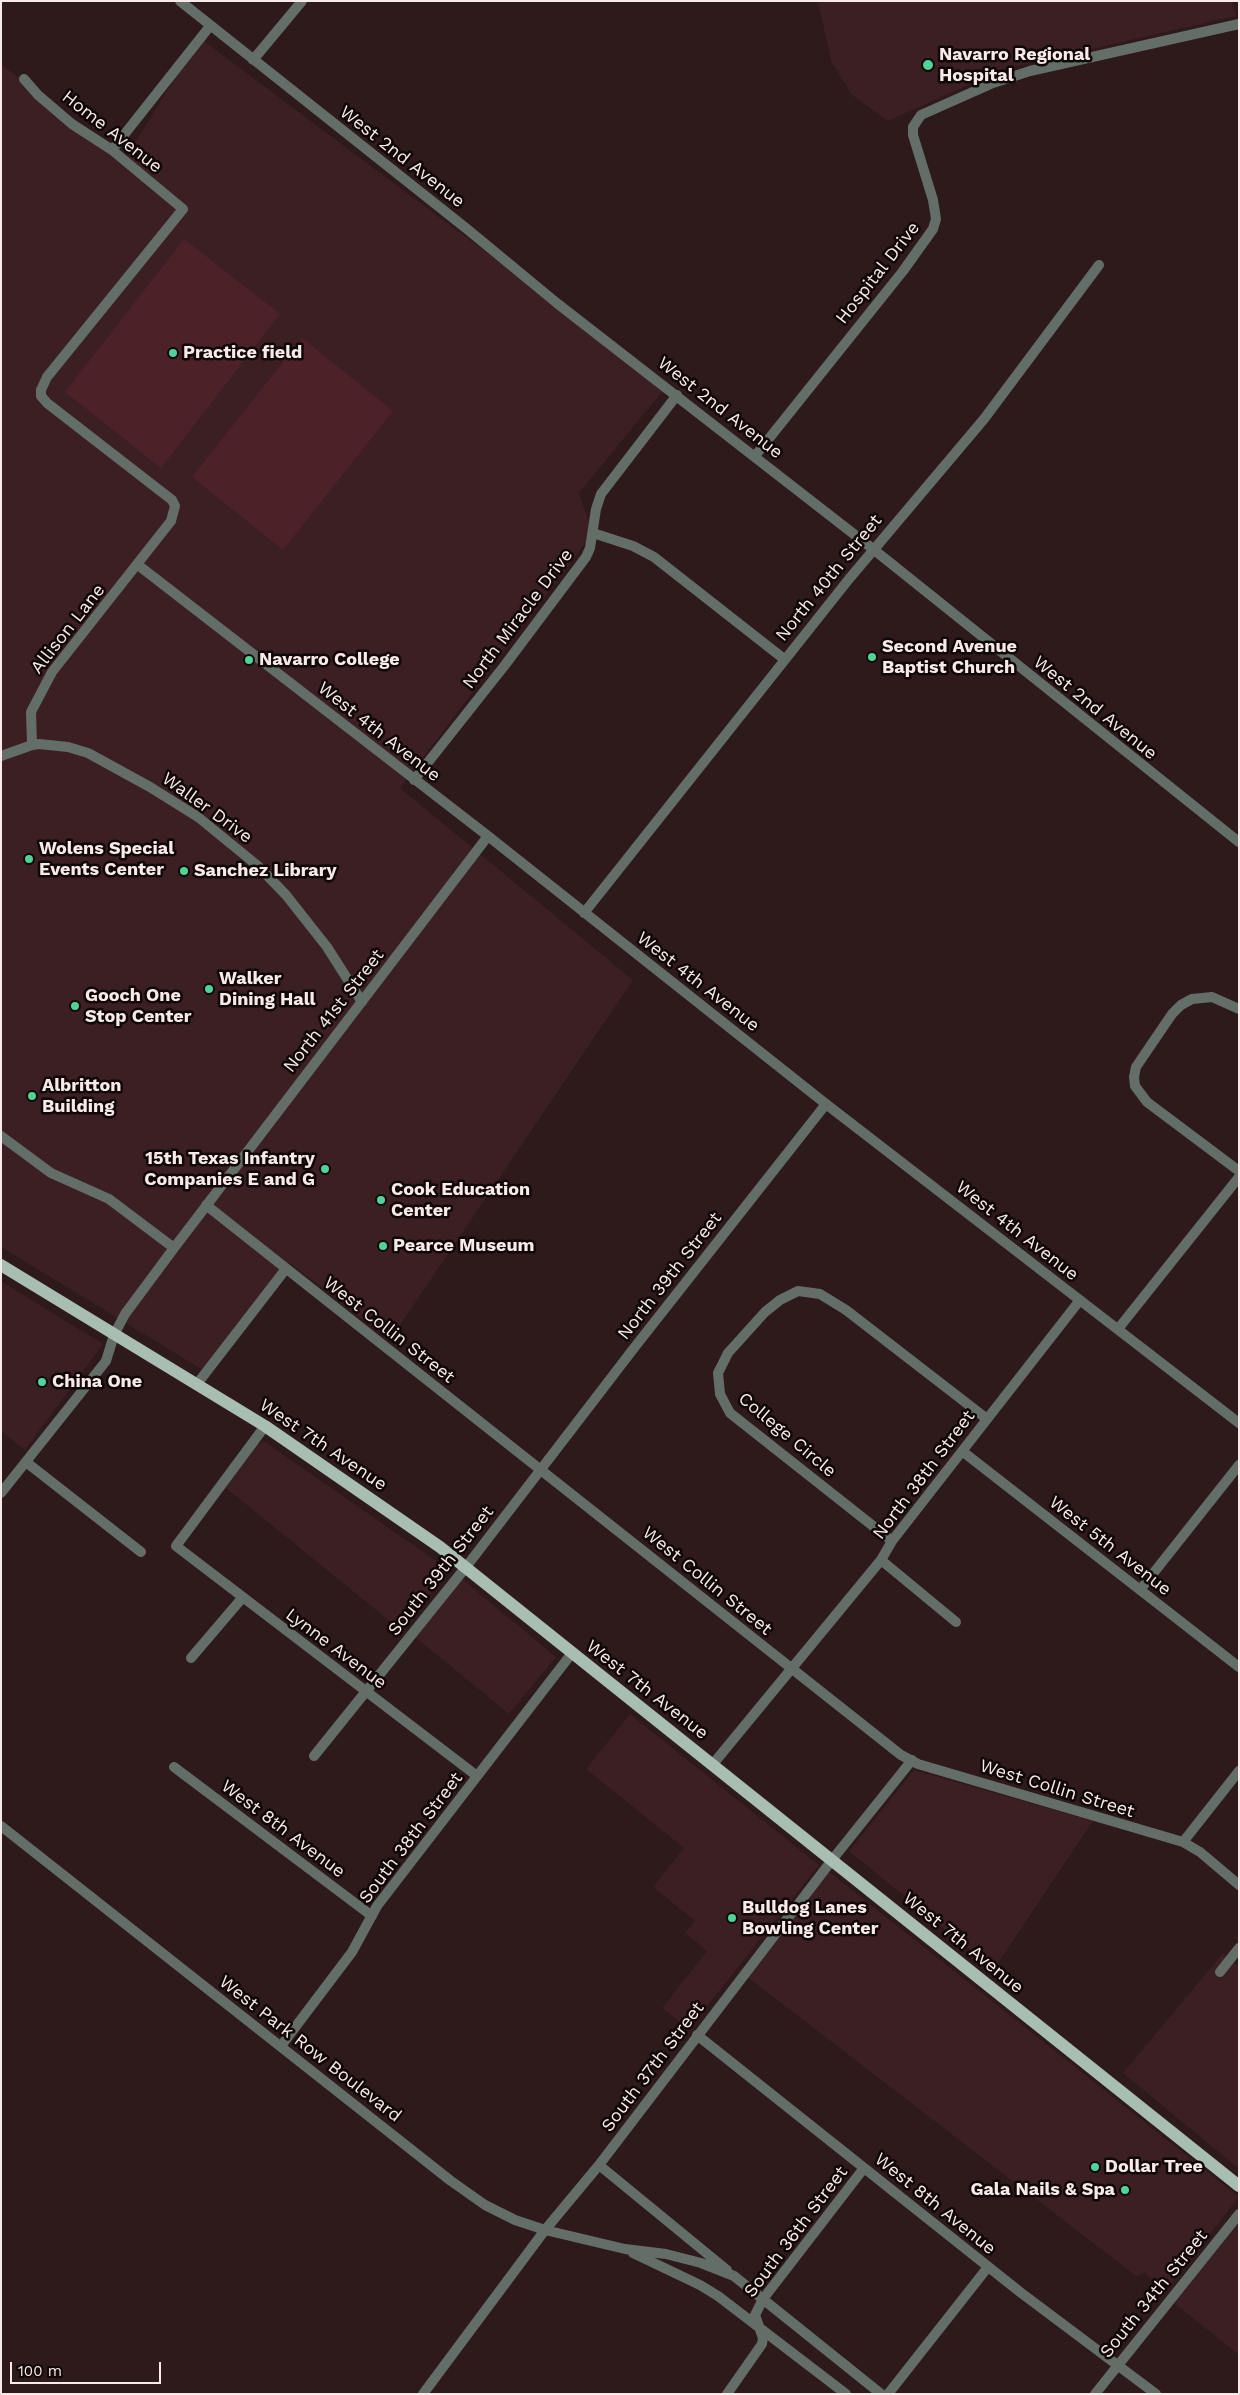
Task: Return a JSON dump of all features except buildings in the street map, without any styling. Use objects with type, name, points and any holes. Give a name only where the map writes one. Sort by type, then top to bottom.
[{"type":"main road","name":"West 7th Avenue","points":[[1,1265],[265,1426],[388,1510],[466,1567],[1239,2186]]},
{"type":"street","name":"West 2nd Avenue","points":[[180,1],[551,298],[873,549],[1239,842]]},
{"type":"street","points":[[253,60],[302,1]]},
{"type":"street","name":"Hospital Drive","points":[[754,456],[903,271],[933,229],[936,219],[933,200],[913,135],[913,127],[921,115],[993,83],[1030,71],[1239,24]]},
{"type":"street","points":[[112,150],[210,26]]},
{"type":"street","name":"Home Avenue","points":[[24,79],[38,95],[72,124],[112,150],[183,209]]},
{"type":"street","name":"Allison Lane","points":[[32,745],[31,712],[38,695],[52,672],[138,565],[175,515],[175,506],[172,500],[47,403],[41,396],[41,390],[47,378],[183,209]]},
{"type":"street","name":"North 40th Street","points":[[584,913],[873,549],[984,419],[1099,265]]},
{"type":"street","name":"North Miracle Drive","points":[[414,780],[505,665],[581,564],[590,548],[596,509],[601,494],[677,395]]},
{"type":"street","points":[[593,533],[633,546],[654,557],[784,660]]},
{"type":"street","name":"West 4th Avenue","points":[[138,565],[488,836],[826,1104],[1238,1420]]},
{"type":"street","points":[[1,756],[32,745]]},
{"type":"street","name":"Waller Drive","points":[[32,745],[68,746],[88,753],[157,791],[198,817],[258,866],[286,894],[327,947],[362,1002]]},
{"type":"street","name":"North 41st Street","points":[[1,1493],[106,1361],[114,1335],[125,1314],[488,836]]},
{"type":"street","points":[[1239,1009],[1212,996],[1192,999],[1182,1005],[1172,1014],[1136,1067],[1134,1077],[1135,1086],[1147,1102],[1239,1171]]},
{"type":"street","name":"North 39th Street","points":[[542,1469],[826,1104]]},
{"type":"street","points":[[1,1136],[50,1173],[109,1199],[174,1248]]},
{"type":"street","points":[[1118,1329],[1239,1177]]},
{"type":"street","name":"West Collin Street","points":[[206,1205],[285,1270],[542,1469],[901,1755],[912,1760],[1183,1842],[1200,1852],[1239,1885]]},
{"type":"street","points":[[197,1384],[285,1270]]},
{"type":"street","name":"College Circle","points":[[892,1541],[730,1413],[720,1394],[718,1373],[728,1353],[765,1312],[780,1300],[798,1291],[820,1294],[846,1310],[987,1420]]},
{"type":"street","name":"North 38th Street","points":[[792,1669],[881,1560],[892,1541],[1080,1300]]},
{"type":"street","name":"Lynne Avenue","points":[[265,1426],[176,1546],[477,1776]]},
{"type":"street","name":"West 5th Avenue","points":[[962,1451],[1239,1667]]},
{"type":"street","points":[[26,1462],[141,1552]]},
{"type":"street","points":[[1140,1590],[1239,1465]]},
{"type":"street","name":"South 39th Street","points":[[314,1756],[542,1469]]},
{"type":"street","points":[[881,1560],[956,1622]]},
{"type":"street","points":[[192,1658],[243,1598]]},
{"type":"street","name":"South 38th Street","points":[[281,2046],[352,1952],[377,1906],[572,1653]]},
{"type":"street","points":[[713,1764],[792,1669]]},
{"type":"street","name":"South 37th Street","points":[[423,2394],[545,2230],[599,2165],[832,1860],[912,1760]]},
{"type":"street","name":"West 8th Avenue","points":[[174,1767],[372,1916]]},
{"type":"street","points":[[1183,1842],[1239,1770]]},
{"type":"street","name":"West Park Row Boulevard","points":[[1,1826],[458,2186],[493,2209],[515,2220],[545,2230],[625,2249],[666,2254],[702,2263],[734,2276]]},
{"type":"street","points":[[1220,1972],[1239,1948]]},
{"type":"street","name":"West 8th Avenue","points":[[697,2036],[988,2267],[1156,2394]]},
{"type":"street","name":"West Park Row Boulevard","points":[[599,2165],[881,2394]]},
{"type":"street","name":"South 36th Street","points":[[727,2394],[762,2344],[763,2338],[755,2316],[763,2299],[864,2168]]},
{"type":"street","name":"South 34th Street","points":[[1095,2394],[1239,2214]]},
{"type":"street","name":"West Park Row Boulevard","points":[[625,2249],[700,2285],[846,2394]]},
{"type":"street","points":[[888,2394],[988,2267]]},
{"type":"shaded area","name":"Navarro Regional Hospital","points":[[818,1],[1232,1],[1236,16],[1004,69],[888,121],[852,95],[831,61]]},
{"type":"shaded area","name":"Navarro College","points":[[200,38],[666,387],[579,493],[593,533],[400,788],[633,980],[390,1340],[290,1263],[206,1372],[1,1247],[1,64],[124,160]]},
{"type":"shaded area","name":"Practice field","points":[[184,239],[280,314],[161,468],[65,392]]},
{"type":"shaded area","points":[[302,338],[393,411],[283,550],[192,477]]},
{"type":"shaded area","points":[[1,1281],[103,1344],[25,1450],[1,1431]]},
{"type":"shaded area","points":[[265,1442],[448,1569],[402,1631],[226,1488],[257,1444]]},
{"type":"shaded area","points":[[462,1579],[556,1657],[509,1714],[415,1637]]},
{"type":"shaded area","points":[[630,1714],[819,1865],[689,2029],[662,2008],[707,1951],[685,1933],[695,1921],[653,1887],[684,1848],[586,1769]]},
{"type":"shaded area","points":[[914,1770],[1093,1821],[994,1969],[849,1851]]},
{"type":"shaded area","points":[[828,1871],[1239,2197],[1165,2291],[1145,2273],[1136,2276],[746,1976]]},
{"type":"shaded area","points":[[1223,1953],[1239,1966],[1239,2169],[1123,2073]]},
{"type":"shaded area","points":[[1239,2221],[1239,2355],[1174,2303]]},
{"type":"place","name":"Navarro Regional Hospital","points":[[928,65]]},
{"type":"place","name":"Practice field","points":[[173,353]]},
{"type":"place","name":"Second Avenue Baptist Church","points":[[872,657]]},
{"type":"place","name":"Navarro College","points":[[249,660]]},
{"type":"place","name":"Wolens Special Events Center","points":[[29,859]]},
{"type":"place","name":"Sanchez Library","points":[[184,871]]},
{"type":"place","name":"Walker Dining Hall","points":[[209,989]]},
{"type":"place","name":"Gooch One Stop Center","points":[[75,1006]]},
{"type":"place","name":"Albritton Building","points":[[32,1096]]},
{"type":"place","name":"15th Texas Infantry Companies E and G","points":[[325,1169]]},
{"type":"place","name":"Cook Education Center","points":[[381,1200]]},
{"type":"place","name":"Pearce Museum","points":[[383,1246]]},
{"type":"place","name":"China One","points":[[42,1382]]},
{"type":"place","name":"Bulldog Lanes Bowling Center","points":[[732,1918]]},
{"type":"place","name":"Dollar Tree","points":[[1095,2167]]},
{"type":"place","name":"Gala Nails & Spa","points":[[1125,2190]]}]
